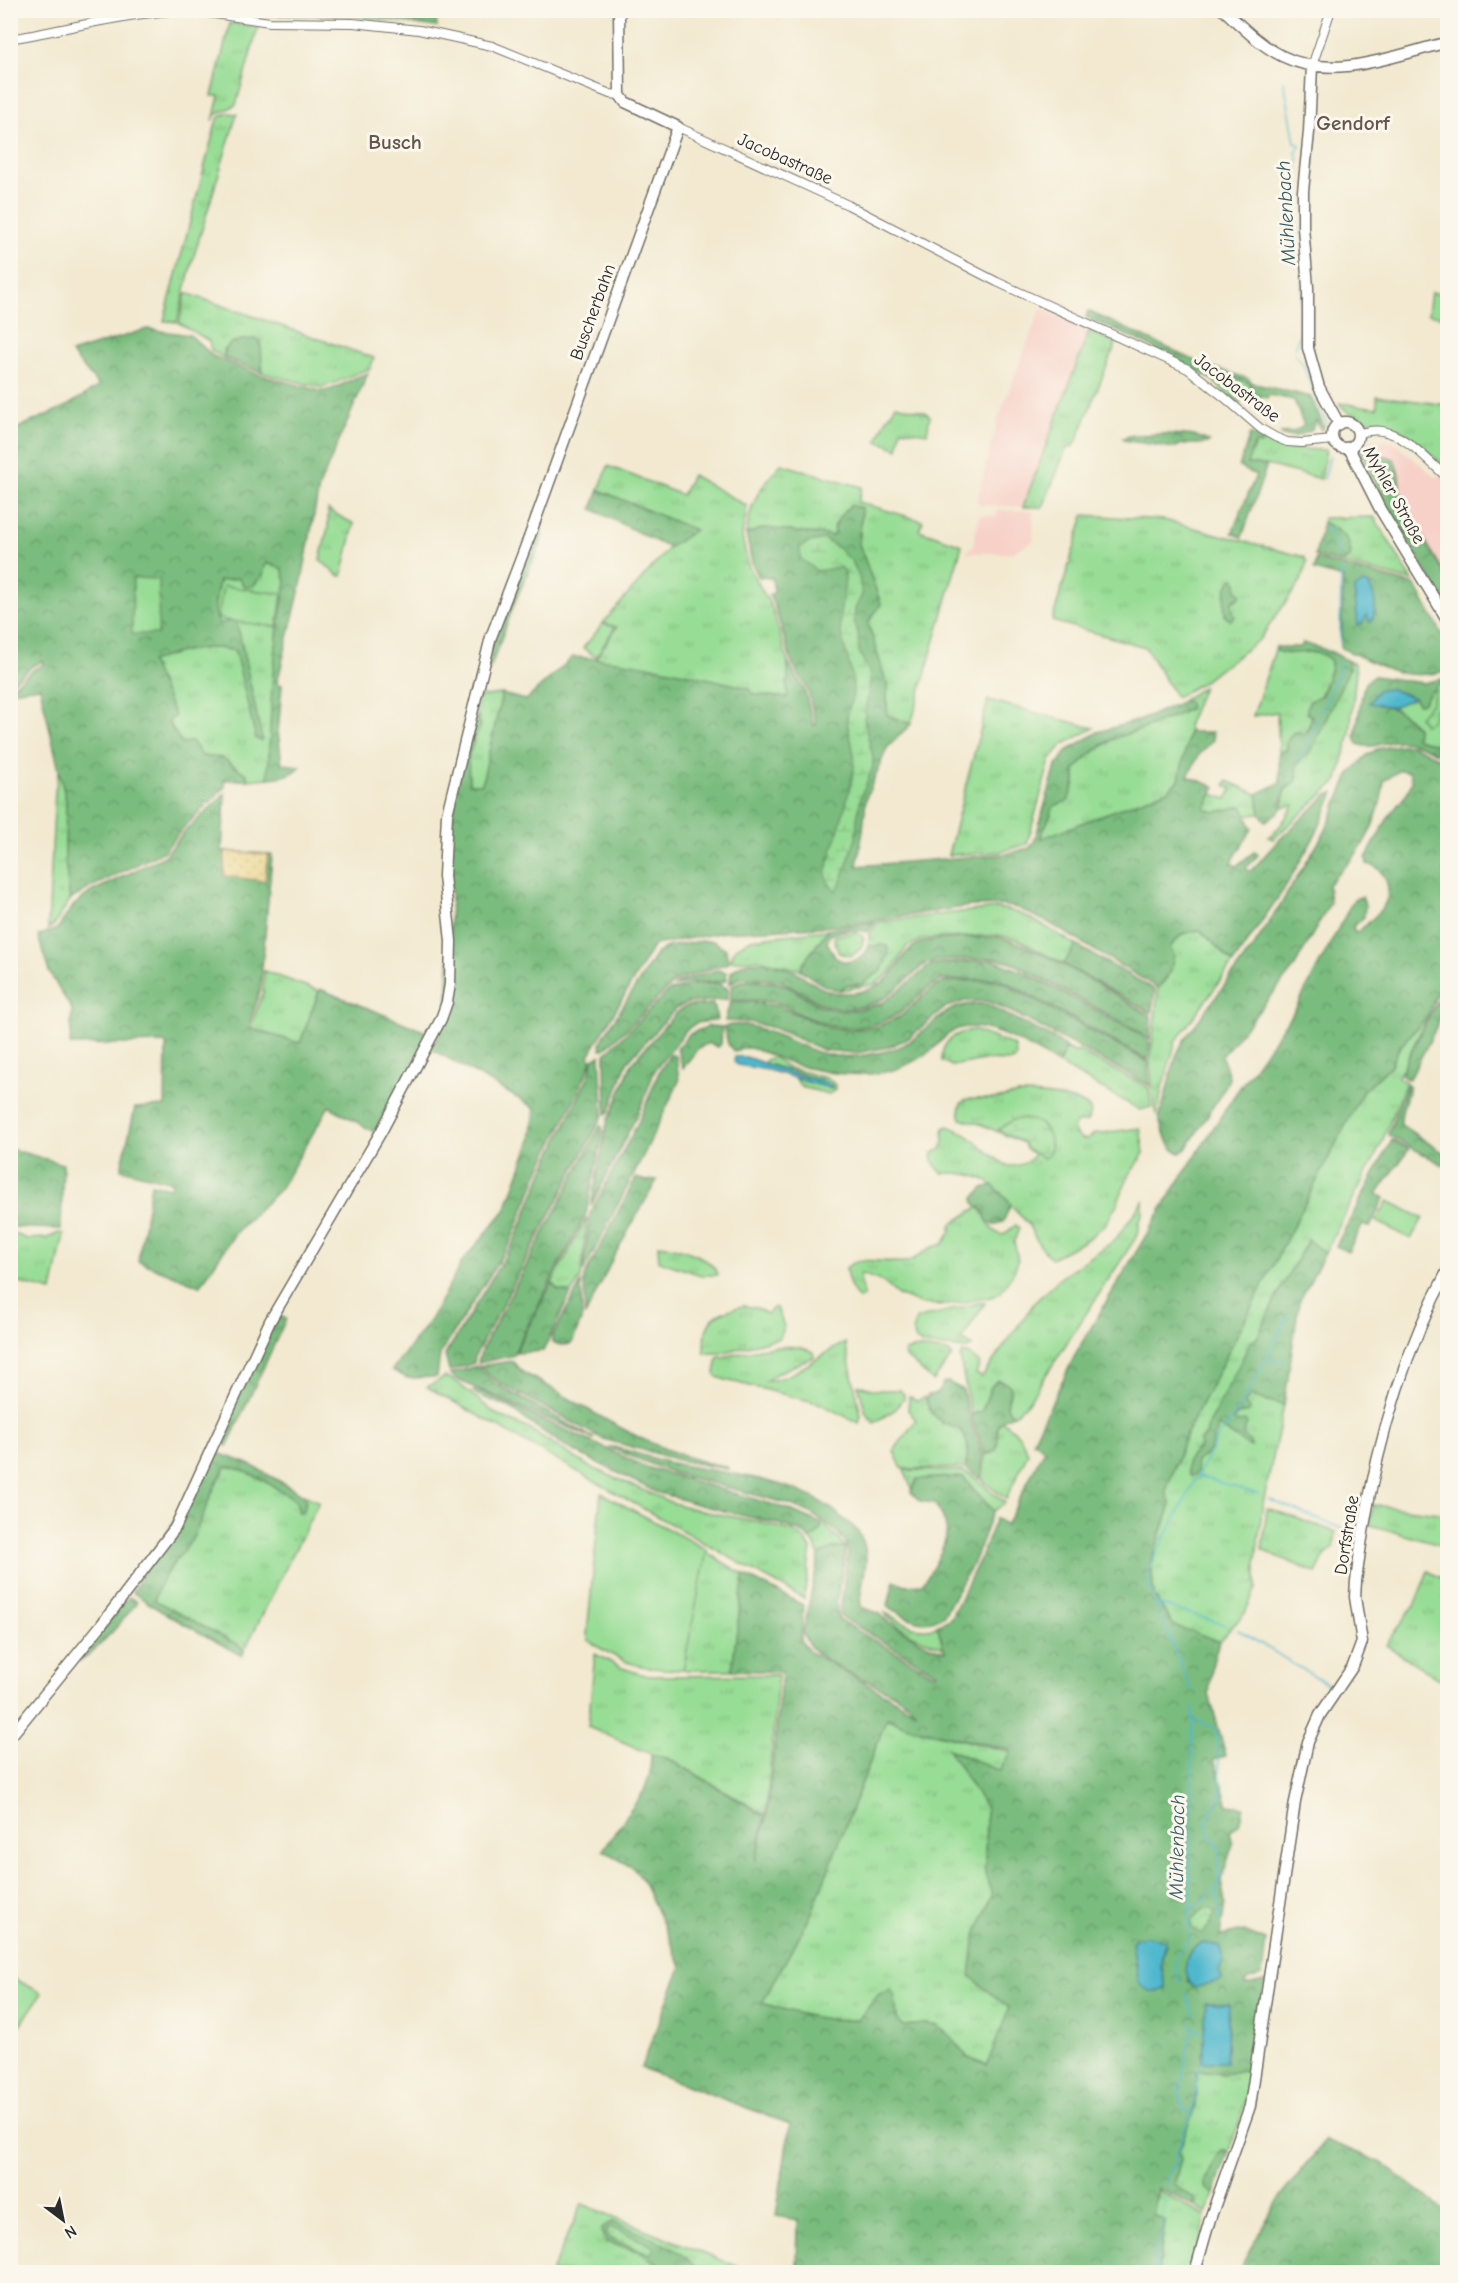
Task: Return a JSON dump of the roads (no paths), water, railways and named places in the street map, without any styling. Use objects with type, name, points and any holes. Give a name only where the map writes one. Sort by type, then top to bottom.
[{"type":"main road","points":[[619,10],[620,95]]},
{"type":"main road","points":[[1224,10],[1274,52],[1293,61],[1312,66],[1331,67],[1362,63],[1448,42]]},
{"type":"main road","points":[[1312,66],[1303,202],[1308,287],[1308,348],[1319,387],[1338,424]]},
{"type":"main road","name":"Jacobastraße","points":[[620,95],[625,102],[678,127]]},
{"type":"main road","name":"Buscherbahn","points":[[10,1737],[102,1624],[175,1528],[270,1321],[381,1132],[441,1019],[450,984],[451,941],[444,876],[447,824],[452,789],[490,637],[540,509],[678,127]]},
{"type":"main road","points":[[1352,423],[1358,433],[1357,441],[1349,448],[1339,447],[1333,440],[1333,430],[1338,424],[1352,423]]},
{"type":"main road","name":"Myhler Straße","points":[[1349,448],[1380,509],[1448,621]]},
{"type":"main road","name":"Dorfstraße","points":[[1195,2272],[1210,2219],[1250,2106],[1295,1802],[1308,1742],[1320,1715],[1360,1652],[1362,1642],[1355,1597],[1356,1581],[1374,1473],[1386,1425],[1428,1306],[1448,1270]]},
{"type":"street","name":"Jacobastraße","points":[[10,39],[63,27],[186,10],[270,22],[353,23],[418,30],[492,46],[609,94],[620,95]]},
{"type":"street","points":[[1312,66],[1331,10]]},
{"type":"street","name":"Jacobastraße","points":[[678,127],[848,205],[997,282],[1188,369],[1261,429],[1275,437],[1287,442],[1302,443],[1333,440]]},
{"type":"street","points":[[1358,433],[1376,430],[1394,434],[1448,478]]},
{"type":"water","points":[[1363,583],[1368,584],[1371,589],[1375,608],[1371,622],[1367,615],[1362,624],[1358,625],[1354,589]]},
{"type":"water","points":[[1391,689],[1414,698],[1392,707],[1369,703],[1378,690]]},
{"type":"water","points":[[735,1057],[746,1057],[822,1081],[832,1086],[832,1089],[768,1070],[738,1065],[734,1062]]},
{"type":"water","points":[[1146,1936],[1166,1940],[1161,1967],[1166,1988],[1155,1992],[1139,1984],[1132,1943],[1135,1938]]},
{"type":"water","points":[[1203,1943],[1220,1946],[1223,1957],[1219,1972],[1221,1980],[1194,1988],[1187,1975],[1186,1962],[1191,1951]]},
{"type":"water","points":[[1206,2003],[1229,2004],[1226,2062],[1203,2062]]},
{"type":"waterway","name":"Mühlenbach","points":[[1284,81],[1295,142],[1300,145],[1296,152],[1298,157],[1295,196],[1299,239]]},
{"type":"waterway","name":"Mühlenbach","points":[[1295,348],[1300,333],[1302,282]]},
{"type":"waterway","name":"Mühlenbach","points":[[1294,354],[1302,362],[1327,424]]},
{"type":"waterway","name":"Mühlenbach","points":[[1324,479],[1330,456]]},
{"type":"waterway","name":"Mühlenbach","points":[[1325,527],[1333,537],[1340,558]]},
{"type":"waterway","name":"Mühlenbach","points":[[1340,642],[1341,570]]},
{"type":"waterway","name":"Mühlenbach","points":[[1298,762],[1339,673],[1339,663]]},
{"type":"waterway","points":[[1267,1357],[1288,1315]]},
{"type":"waterway","name":"Mühlenbach","points":[[1191,1690],[1147,1582],[1151,1564],[1219,1435],[1237,1412],[1267,1357],[1283,1363]]},
{"type":"waterway","points":[[1198,1476],[1258,1494]]},
{"type":"waterway","points":[[1268,1499],[1355,1534]]},
{"type":"waterway","points":[[1156,1603],[1226,1625]]},
{"type":"waterway","points":[[1238,1630],[1327,1684]]},
{"type":"waterway","name":"Mühlenbach","points":[[1181,1982],[1175,1965],[1180,1950],[1189,1941],[1193,1706]]},
{"type":"waterway","points":[[1189,1910],[1219,1885],[1220,1871],[1217,1865],[1220,1849],[1206,1824],[1211,1811],[1222,1795],[1216,1730],[1212,1726],[1192,1720]]},
{"type":"waterway","points":[[1217,1887],[1220,1919]]},
{"type":"waterway","name":"Mühlenbach","points":[[1186,1993],[1194,2015]]},
{"type":"waterway","name":"Mühlenbach","points":[[1166,2185],[1166,2178],[1177,2162],[1175,2156],[1191,2112],[1182,2110],[1183,2104],[1180,2100],[1182,2097],[1179,2093],[1192,2027],[1190,2022]]},
{"type":"waterway","points":[[1192,2027],[1204,2034]]},
{"type":"waterway","points":[[1192,2111],[1199,2068],[1204,2061]]},
{"type":"waterway","name":"Mühlenbach","points":[[1157,2272],[1154,2252],[1162,2233],[1162,2213],[1166,2200]]},
{"type":"district","name":"Gendorf","points":[[1353,123]]},
{"type":"district","name":"Busch","points":[[395,142]]}]
